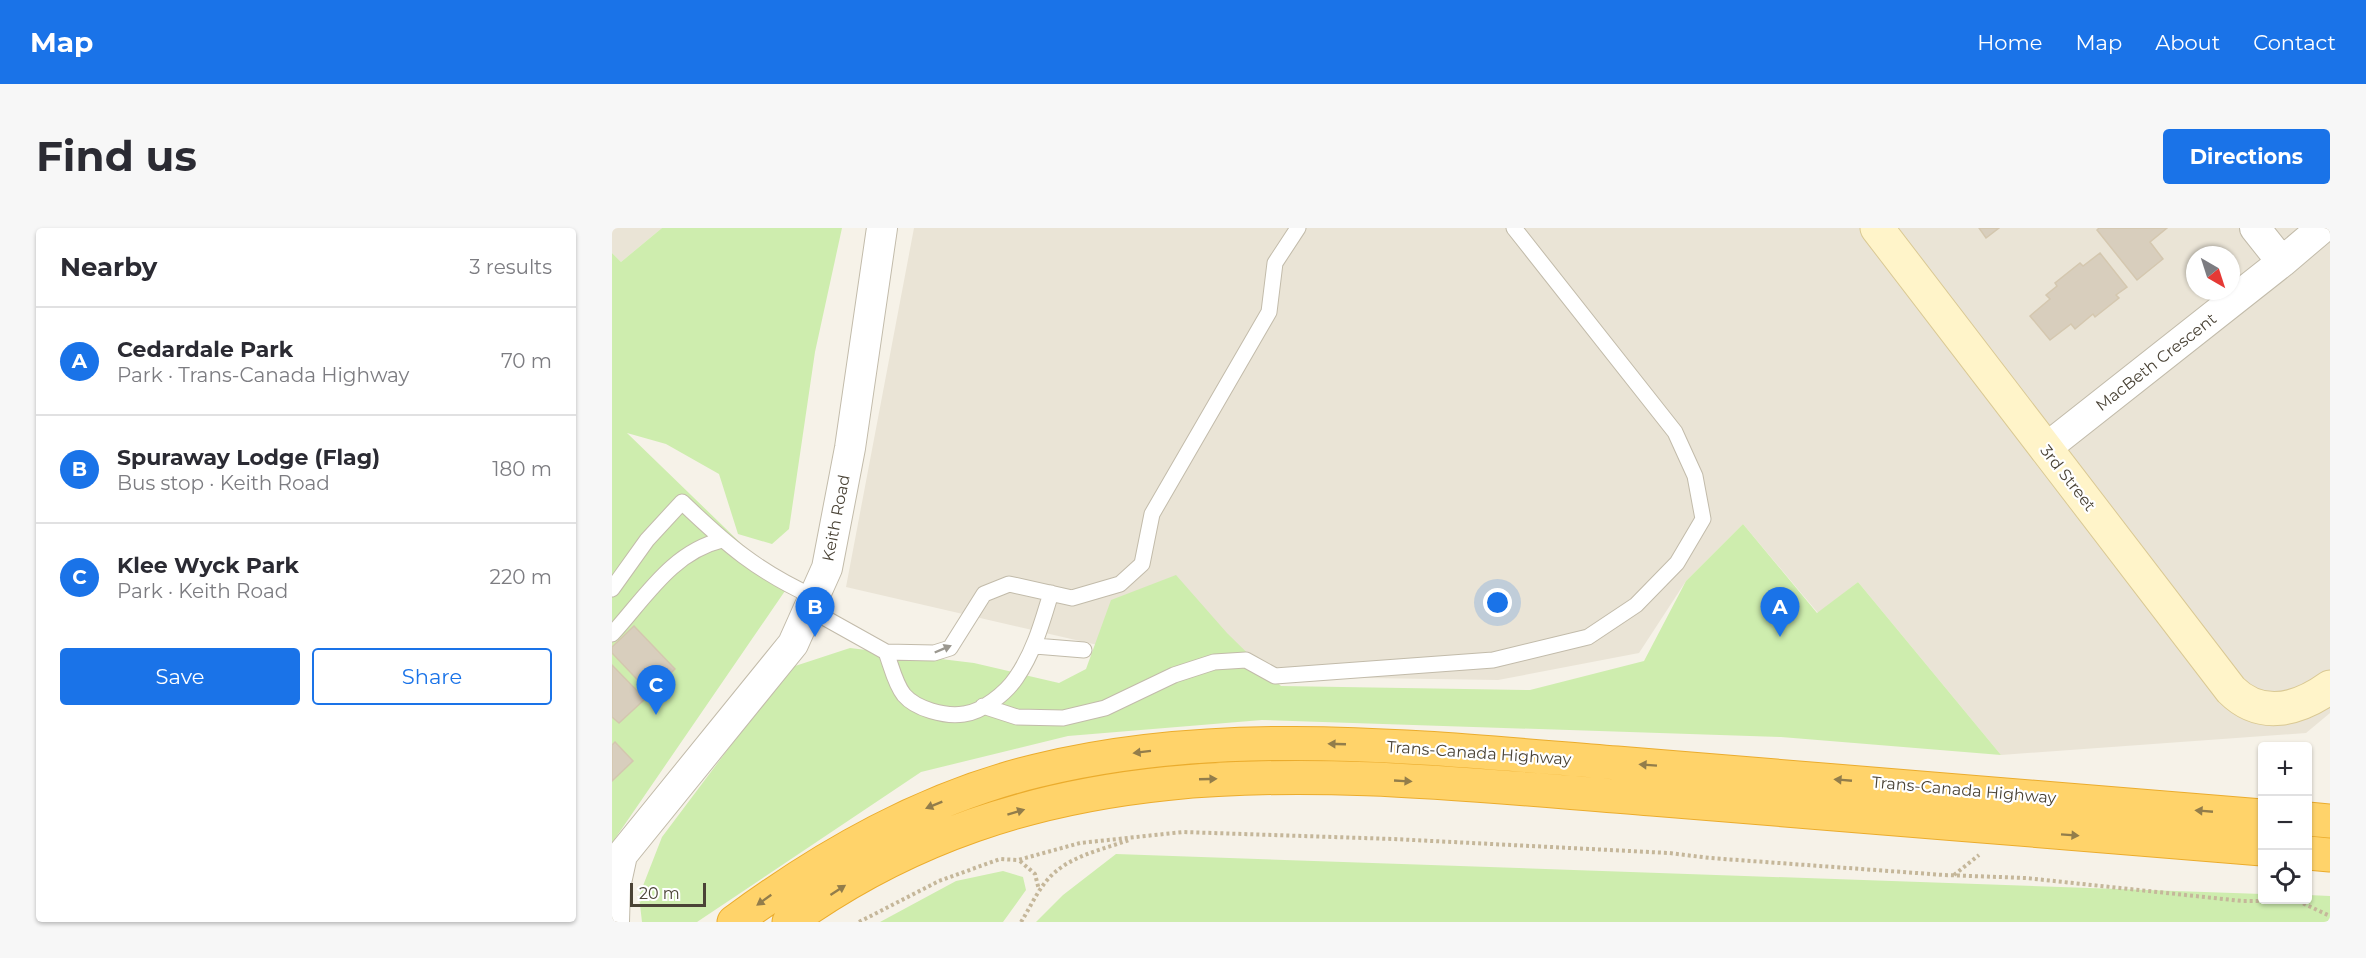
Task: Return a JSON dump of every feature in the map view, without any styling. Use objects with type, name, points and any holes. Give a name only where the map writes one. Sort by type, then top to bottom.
[{"type":"highway","name":"Trans-Canada Highway","points":[[734,922],[836,853],[902,819],[968,792],[1034,771],[1108,756],[1178,747],[1330,744],[1418,748],[2258,816]]},
{"type":"highway","name":"Trans-Canada Highway","points":[[789,922],[852,881],[916,849],[979,823],[1042,804],[1103,791],[1181,780],[1329,777],[1405,781],[1811,811],[2012,831],[2258,849]]},
{"type":"highway","points":[[2312,819],[2330,820]]},
{"type":"highway","points":[[2312,853],[2330,855]]},
{"type":"street","name":"Keith Road","points":[[614,922],[617,854],[793,644],[827,568],[882,228]]},
{"type":"street","name":"3rd Street","points":[[1877,228],[2231,690],[2250,705],[2272,710],[2293,708],[2330,687]]},
{"type":"street","points":[[2255,228],[2282,262]]},
{"type":"street","name":"MacBeth Crescent","points":[[2045,449],[2322,228]]},
{"type":"lane","points":[[612,590],[647,540],[682,502],[722,540],[777,580],[886,652],[934,653],[950,648],[984,594],[1009,584],[1072,598],[1120,584],[1142,564],[1152,514],[1269,312],[1275,263],[1298,228]]},
{"type":"lane","points":[[982,706],[1017,717],[1063,718],[1105,708],[1174,675],[1214,662],[1246,660],[1275,676],[1493,660],[1588,637],[1636,605],[1677,562],[1704,519],[1695,476],[1675,432],[1514,228]]},
{"type":"lane","points":[[612,634],[676,563],[692,550],[722,540]]},
{"type":"lane","points":[[886,652],[903,694],[917,705],[939,712],[964,714],[990,703],[1015,680],[1035,645],[1051,593]]},
{"type":"lane","points":[[1035,645],[1084,650]]},
{"type":"path","points":[[859,922],[956,874],[1000,859],[1018,860],[1080,843],[1183,832],[1670,853],[1909,873],[2026,878],[2242,901],[2298,902],[2330,916]]},
{"type":"path","points":[[1021,922],[1049,878],[1071,860],[1135,837]]},
{"type":"path","points":[[1018,860],[1035,874],[1039,891]]},
{"type":"shaded area","points":[[612,228],[662,228],[621,262],[612,253]]},
{"type":"shaded area","points":[[914,228],[2330,228],[2330,713],[2306,733],[2001,755],[1858,582],[1818,613],[1743,524],[1686,581],[1639,653],[1498,680],[1232,676],[846,587]]},
{"type":"green space","points":[[662,228],[842,228],[815,352],[789,529],[772,544],[738,534],[719,474],[666,444],[627,433],[787,588],[612,843],[612,253],[621,262]]},
{"type":"green space","points":[[1743,524],[1817,613],[1858,582],[2001,755],[1781,737],[1262,720],[1068,736],[921,772],[697,922],[642,922],[639,896],[662,837],[789,668],[850,648],[974,663],[1059,683],[1086,669],[1111,600],[1176,575],[1227,633],[1281,686],[1530,690],[1644,661],[1686,581]]},
{"type":"green space","points":[[1116,854],[2258,894],[2258,904],[2312,904],[2312,895],[2330,896],[2330,922],[1036,922],[1063,895]]},
{"type":"green space","points":[[1003,871],[1023,877],[1026,890],[1003,922],[880,922],[956,881]]},
{"type":"building","points":[[1979,228],[1999,228],[1986,238]]},
{"type":"building","points":[[2099,228],[2167,228],[2150,242],[2163,259],[2137,280],[2097,230]]},
{"type":"building","points":[[2100,253],[2127,287],[2116,295],[2119,298],[2095,317],[2093,314],[2075,329],[2071,324],[2050,340],[2030,316],[2050,299],[2046,295],[2057,286],[2055,283],[2080,263],[2083,266]]},
{"type":"building","points":[[634,626],[675,669],[650,693],[612,653],[612,647]]},
{"type":"building","points":[[612,665],[645,699],[619,723],[612,717]]},
{"type":"building","points":[[615,742],[633,761],[612,781],[612,745]]},
{"type":"place","name":"Spuraway Lodge (Flag)","points":[[815,637]]},
{"type":"place","name":"Cedardale Park","points":[[1780,637]]},
{"type":"place","name":"Klee Wyck Park","points":[[656,715]]}]
